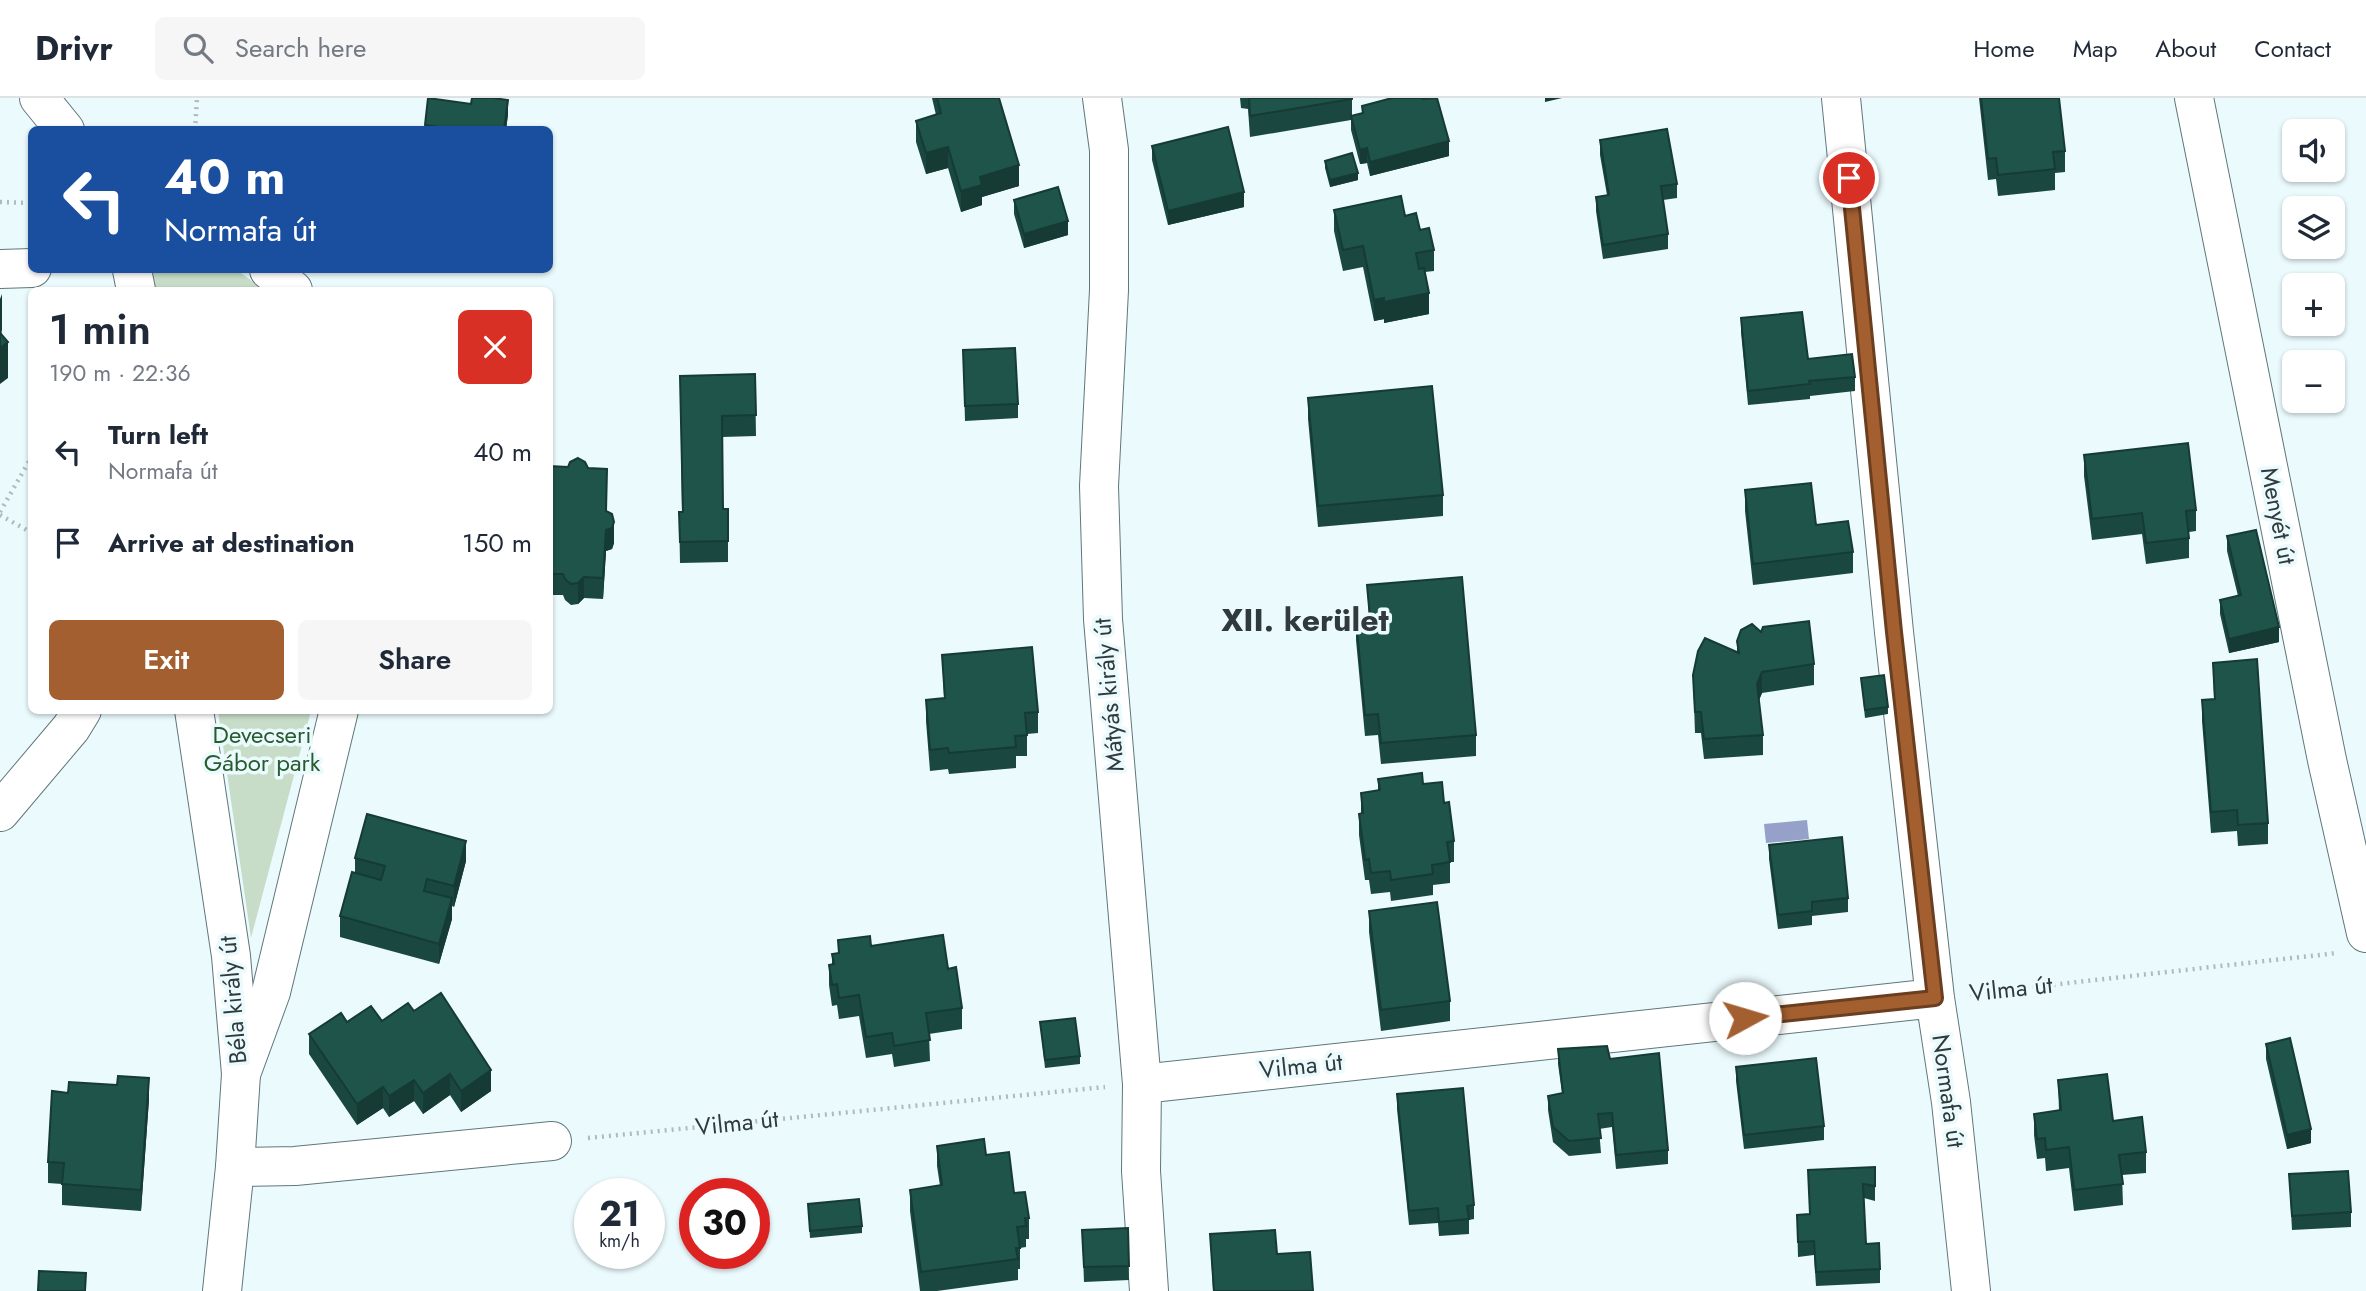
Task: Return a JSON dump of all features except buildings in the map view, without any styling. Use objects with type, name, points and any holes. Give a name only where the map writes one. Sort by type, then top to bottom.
[{"type":"street","points":[[39,98],[62,126]]},
{"type":"street","name":"Mátyás király út","points":[[1102,98],[1109,150],[1109,289],[1099,486],[1103,619],[1142,1084],[1141,1171],[1149,1291]]},
{"type":"street","name":"Normafa út","points":[[1841,98],[1894,632],[1971,1291]]},
{"type":"street","name":"Menyét út","points":[[2194,98],[2324,746],[2352,943]]},
{"type":"street","points":[[0,269],[28,268]]},
{"type":"street","points":[[273,273],[289,287]]},
{"type":"street","points":[[0,812],[71,728],[80,714]]},
{"type":"street","name":"Béla király út","points":[[195,714],[231,956],[241,1074],[235,1167],[222,1291]]},
{"type":"street","points":[[241,1074],[271,992],[338,714]]},
{"type":"street","name":"Vilma út","points":[[1142,1084],[1935,998]]},
{"type":"street","points":[[235,1167],[295,1166],[552,1141]]},
{"type":"path","points":[[195,126],[197,98]]},
{"type":"path","points":[[0,202],[28,203]]},
{"type":"path","points":[[28,463],[0,513],[28,530]]},
{"type":"path","name":"Vilma út","points":[[1935,998],[2352,943]]},
{"type":"path","name":"Vilma út","points":[[552,1141],[1142,1084]]},
{"type":"green space","points":[[150,273],[241,273],[260,287],[152,287]]},
{"type":"green space","name":"Devecseri Gábor park","points":[[218,714],[310,714],[251,938]]},
{"type":"water","points":[[1807,820],[1809,839],[1766,843],[1764,824]]},
{"type":"district","name":"XII. kerület","points":[[1305,620]]},
{"type":"route","points":[[1745,1018],[1935,998],[1894,632],[1849,178]]}]
